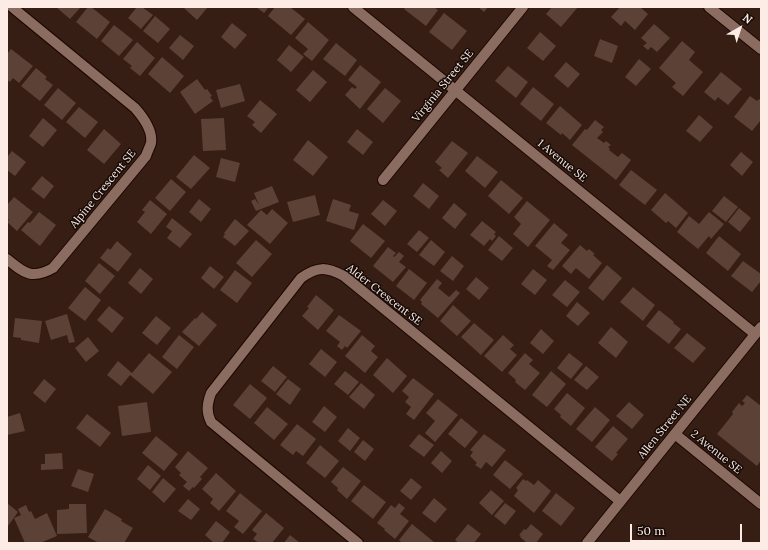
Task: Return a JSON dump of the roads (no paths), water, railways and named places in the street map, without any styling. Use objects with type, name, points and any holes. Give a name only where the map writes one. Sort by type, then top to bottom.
[{"type":"street","name":"Alpine Crescent SE","points":[[7,259],[22,272],[29,274],[46,272],[53,268],[146,156],[151,143],[150,132],[145,119],[135,108],[12,7]]},
{"type":"street","name":"1 Avenue SE","points":[[354,7],[758,331]]},
{"type":"street","name":"Virginia Street SE","points":[[383,180],[523,7]]},
{"type":"street","points":[[709,7],[761,49]]},
{"type":"street","name":"Alder Crescent SE","points":[[358,543],[211,422],[208,416],[207,409],[211,393],[301,278],[312,270],[322,269],[334,271],[344,276],[620,501]]},
{"type":"street","name":"Allen Street NE","points":[[587,543],[758,331]]},
{"type":"street","name":"2 Avenue SE","points":[[675,434],[761,504]]}]
